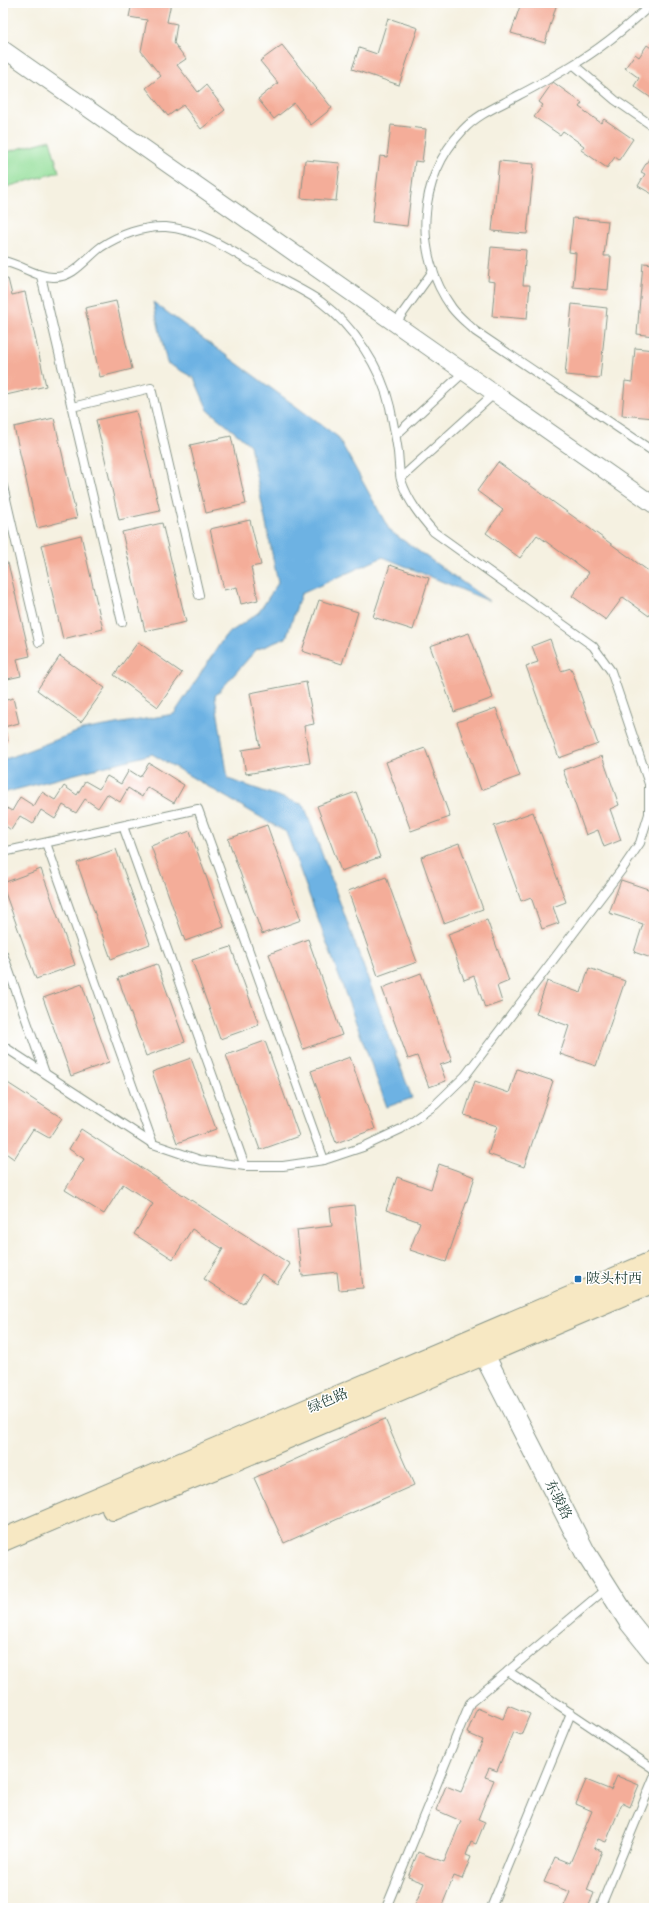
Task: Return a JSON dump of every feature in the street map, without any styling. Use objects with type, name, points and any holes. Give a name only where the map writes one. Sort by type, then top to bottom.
[{"type":"main road","name":"绿色路","points":[[3,1554],[227,1463],[480,1346],[654,1262]]},
{"type":"main road","name":"绿色路","points":[[3,1540],[480,1346],[654,1281]]},
{"type":"street","points":[[3,49],[654,505]]},
{"type":"street","name":"东骏路","points":[[480,1346],[585,1552],[607,1588],[654,1653]]},
{"type":"lane","points":[[653,3],[626,27],[574,64],[518,96],[488,109],[463,130],[443,155],[430,185],[424,217],[426,249],[436,280],[452,308],[475,331],[654,452]]},
{"type":"lane","points":[[574,64],[615,100],[654,127]]},
{"type":"lane","points":[[3,261],[41,276],[54,278],[71,273],[101,248],[121,236],[142,229],[165,227],[187,230],[208,238],[321,302],[344,323],[363,348],[379,375],[390,404],[396,435],[401,478],[409,498],[420,516],[434,532],[593,646],[611,671],[649,784],[649,814],[640,843],[623,868],[465,1076],[435,1105],[400,1129],[363,1147],[324,1160],[283,1166],[245,1166],[200,1160],[153,1144],[3,1046]]},
{"type":"lane","points":[[395,324],[433,271]]},
{"type":"lane","points":[[41,276],[122,622]]},
{"type":"lane","points":[[396,435],[464,372]]},
{"type":"lane","points":[[72,407],[151,388],[199,596]]},
{"type":"lane","points":[[401,478],[495,393]]},
{"type":"lane","points":[[3,486],[39,642]]},
{"type":"lane","points":[[3,852],[198,809],[324,1160]]},
{"type":"lane","points":[[123,826],[245,1166]]},
{"type":"lane","points":[[46,843],[153,1144]]},
{"type":"lane","points":[[3,954],[45,1073]]},
{"type":"lane","points":[[386,1908],[470,1703],[607,1588]]},
{"type":"lane","points":[[508,1671],[654,1769]]},
{"type":"lane","points":[[491,1908],[570,1713]]},
{"type":"lane","points":[[600,1908],[654,1777]]},
{"type":"green space","points":[[50,140],[59,172],[3,188],[3,153]]},
{"type":"water","points":[[153,302],[338,437],[390,531],[489,601],[383,557],[301,594],[286,638],[256,650],[215,696],[228,779],[304,805],[412,1098],[387,1107],[286,832],[152,754],[3,793],[3,760],[82,730],[174,714],[225,636],[259,612],[278,583],[250,445],[208,410],[194,378],[167,363]]},
{"type":"building","points":[[132,3],[171,3],[167,22],[177,24],[174,43],[186,59],[177,65],[198,92],[206,85],[225,110],[201,129],[183,105],[168,116],[146,88],[161,76],[141,51],[147,20],[129,17]]},
{"type":"building","points":[[521,3],[557,3],[545,43],[511,33]]},
{"type":"building","points":[[388,18],[418,28],[399,85],[352,69],[359,48],[377,54]]},
{"type":"building","points":[[282,45],[332,108],[311,125],[294,103],[274,119],[258,99],[278,83],[260,61]]},
{"type":"building","points":[[647,45],[654,50],[654,100],[634,86],[639,78],[625,68],[635,54],[639,57]]},
{"type":"building","points":[[553,82],[582,103],[579,107],[601,123],[604,119],[633,139],[619,160],[615,157],[607,168],[581,150],[584,146],[563,131],[560,135],[534,117],[543,105],[539,102]]},
{"type":"building","points":[[391,125],[426,129],[422,162],[415,161],[407,226],[372,222],[380,156],[387,157]]},
{"type":"building","points":[[650,157],[654,159],[654,195],[638,186],[645,174],[641,172]]},
{"type":"building","points":[[305,160],[340,163],[336,201],[301,198]]},
{"type":"building","points":[[499,161],[534,164],[527,234],[492,231]]},
{"type":"building","points":[[573,218],[608,221],[604,256],[611,256],[608,290],[573,287],[576,253],[569,252]]},
{"type":"building","points":[[491,247],[526,250],[523,285],[530,285],[527,319],[492,316],[495,282],[488,281]]},
{"type":"building","points":[[643,263],[654,264],[654,336],[637,334]]},
{"type":"building","points":[[8,279],[12,295],[25,292],[46,386],[6,395],[3,382],[3,280]]},
{"type":"building","points":[[116,301],[132,369],[100,377],[85,308]]},
{"type":"building","points":[[572,304],[607,308],[600,378],[565,375]]},
{"type":"building","points":[[635,348],[654,350],[654,418],[622,415],[625,381],[632,382]]},
{"type":"building","points":[[136,411],[160,511],[119,520],[96,420]]},
{"type":"building","points":[[54,418],[77,518],[37,528],[14,427]]},
{"type":"building","points":[[231,436],[246,504],[206,513],[190,445]]},
{"type":"building","points":[[498,462],[654,575],[654,608],[649,616],[623,597],[606,620],[572,596],[589,573],[537,535],[520,558],[486,533],[503,510],[477,491]]},
{"type":"building","points":[[250,520],[261,565],[251,567],[258,600],[241,604],[237,587],[224,590],[210,529]]},
{"type":"building","points":[[162,523],[186,622],[145,631],[122,532]]},
{"type":"building","points":[[81,535],[103,629],[63,639],[41,545]]},
{"type":"building","points":[[8,563],[30,656],[17,659],[21,676],[3,680],[3,564]]},
{"type":"building","points":[[390,565],[429,578],[413,630],[373,617]]},
{"type":"building","points":[[319,600],[358,612],[342,664],[302,651]]},
{"type":"building","points":[[469,633],[493,698],[454,712],[430,646]]},
{"type":"building","points":[[550,639],[561,671],[571,668],[598,744],[559,758],[526,666],[538,662],[532,646]]},
{"type":"building","points":[[138,642],[182,673],[158,707],[114,675]]},
{"type":"building","points":[[60,656],[105,688],[81,722],[37,690]]},
{"type":"building","points":[[306,682],[314,724],[304,726],[310,763],[246,774],[242,750],[260,747],[250,693]]},
{"type":"building","points":[[13,698],[19,723],[4,727],[8,741],[3,742],[3,701]]},
{"type":"building","points":[[496,708],[520,776],[481,790],[457,722]]},
{"type":"building","points":[[425,748],[450,817],[411,831],[386,762]]},
{"type":"building","points":[[602,756],[619,805],[610,809],[621,840],[604,847],[598,830],[586,835],[563,770]]},
{"type":"building","points":[[149,763],[184,785],[174,803],[147,787],[142,797],[128,788],[120,802],[107,794],[98,808],[85,799],[76,813],[63,805],[55,819],[41,810],[33,824],[20,816],[11,830],[3,824],[3,806],[12,811],[20,797],[34,806],[42,792],[55,800],[64,786],[77,795],[85,781],[99,789],[107,776],[121,784],[129,770],[140,777]]},
{"type":"building","points":[[356,792],[380,857],[341,871],[317,806]]},
{"type":"building","points":[[533,812],[566,902],[553,907],[559,923],[542,929],[531,897],[521,901],[494,826]]},
{"type":"building","points":[[267,825],[301,920],[262,934],[228,839]]},
{"type":"building","points":[[190,831],[224,927],[185,941],[151,846]]},
{"type":"building","points":[[459,843],[483,909],[444,923],[421,857]]},
{"type":"building","points":[[116,849],[150,944],[111,959],[77,863]]},
{"type":"building","points":[[41,869],[75,965],[36,979],[3,887],[3,883]]},
{"type":"building","points":[[386,877],[417,962],[378,976],[348,891]]},
{"type":"building","points":[[621,880],[654,891],[654,959],[634,952],[643,924],[609,913]]},
{"type":"building","points":[[487,920],[509,981],[497,986],[502,1002],[485,1008],[474,976],[464,980],[448,934]]},
{"type":"building","points":[[308,939],[342,1035],[303,1049],[269,954]]},
{"type":"building","points":[[231,947],[259,1025],[220,1039],[192,960]]},
{"type":"building","points":[[157,964],[185,1042],[146,1056],[118,978]]},
{"type":"building","points":[[589,968],[625,981],[596,1066],[560,1054],[569,1026],[536,1014],[547,981],[581,993]]},
{"type":"building","points":[[421,973],[452,1061],[440,1065],[446,1081],[429,1087],[417,1056],[408,1059],[382,988]]},
{"type":"building","points":[[82,984],[109,1062],[71,1076],[43,998]]},
{"type":"building","points":[[265,1041],[299,1136],[260,1150],[226,1055]]},
{"type":"building","points":[[350,1057],[375,1129],[336,1143],[311,1071]]},
{"type":"building","points":[[191,1058],[216,1129],[177,1143],[152,1072]]},
{"type":"building","points":[[517,1069],[553,1081],[524,1167],[488,1154],[497,1126],[464,1115],[475,1081],[509,1093]]},
{"type":"building","points":[[3,1080],[62,1118],[49,1138],[33,1129],[14,1159],[3,1151]]},
{"type":"building","points":[[81,1129],[290,1264],[277,1284],[262,1274],[243,1304],[204,1279],[223,1249],[192,1229],[173,1259],[134,1234],[153,1204],[123,1184],[104,1214],[65,1190],[84,1159],[69,1149]]},
{"type":"building","points":[[439,1164],[475,1177],[446,1262],[410,1250],[420,1222],[386,1210],[397,1177],[431,1189]]},
{"type":"building","points":[[354,1205],[363,1288],[339,1290],[337,1272],[302,1276],[297,1230],[332,1226],[330,1208]]},
{"type":"building","points":[[385,1419],[414,1485],[284,1543],[254,1478]]},
{"type":"building","points":[[508,1705],[530,1714],[521,1735],[513,1732],[497,1771],[489,1768],[485,1777],[494,1780],[478,1819],[485,1822],[476,1844],[471,1842],[466,1855],[471,1857],[462,1879],[454,1876],[441,1908],[423,1908],[415,1905],[424,1883],[408,1877],[418,1852],[444,1862],[461,1821],[436,1810],[446,1786],[461,1792],[483,1740],[467,1733],[477,1708],[503,1719]]},
{"type":"building","points":[[617,1776],[639,1785],[630,1807],[622,1803],[606,1842],[598,1839],[594,1848],[602,1851],[587,1890],[594,1893],[588,1908],[563,1908],[570,1892],[544,1882],[555,1857],[570,1863],[592,1811],[576,1804],[586,1780],[611,1790]]},
{"type":"place","name":"陂头村西","points":[[578,1279]]}]
